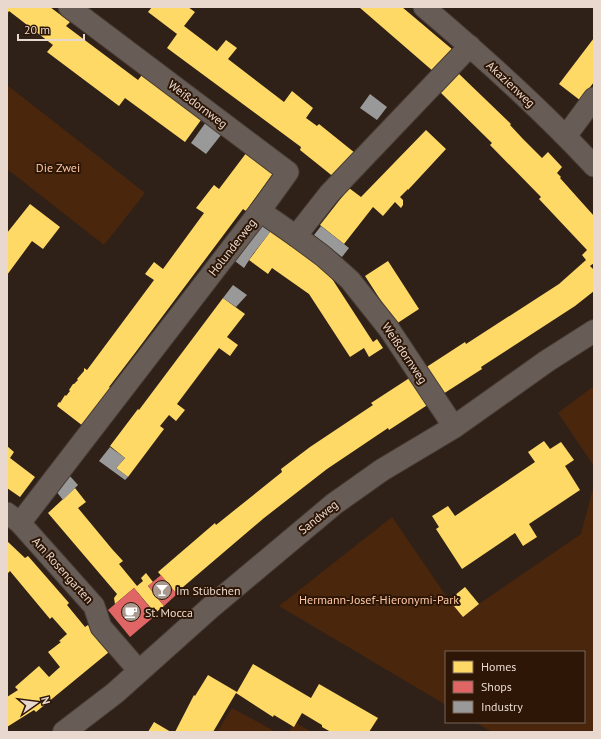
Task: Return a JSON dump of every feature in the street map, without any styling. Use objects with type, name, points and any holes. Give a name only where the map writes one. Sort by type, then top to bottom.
[{"type":"street","name":"Weißdornweg","points":[[69,7],[288,172],[260,211]]},
{"type":"street","name":"Akazienweg","points":[[424,7],[470,46],[566,136],[594,166]]},
{"type":"street","points":[[296,236],[329,194],[470,46]]},
{"type":"street","points":[[566,136],[594,98]]},
{"type":"street","name":"Holunderweg","points":[[13,518],[260,211],[296,236]]},
{"type":"street","name":"Weißdornweg","points":[[296,236],[323,256],[350,280],[389,329],[454,427]]},
{"type":"street","name":"Sandweg","points":[[64,732],[115,693],[239,583],[334,504],[382,470],[454,427],[547,361],[594,331]]},
{"type":"street","name":"Am Rosengarten","points":[[13,518],[94,606],[101,627],[139,671]]},
{"type":"green space","name":"Die Zwei","points":[[7,85],[145,193],[104,245],[7,169]]},
{"type":"green space","points":[[594,386],[594,466],[558,413]]},
{"type":"green space","name":"Hermann-Josef-Hieronymi-Park","points":[[594,484],[594,732],[492,732],[477,723],[585,723],[585,651],[445,651],[445,704],[279,606],[392,517],[449,600],[463,617],[479,604],[581,534]]},
{"type":"green space","points":[[232,708],[276,732],[217,732]]},
{"type":"green space","points":[[294,722],[312,732],[289,732]]},
{"type":"building: Homes","points":[[7,7],[50,7],[70,22],[66,26],[138,80],[142,75],[201,120],[185,142],[125,98],[119,106],[47,52],[53,45],[9,11],[7,14]]},
{"type":"building: Homes","points":[[152,7],[188,7],[195,12],[184,26],[217,51],[226,40],[237,48],[228,59],[284,102],[292,91],[313,108],[306,118],[317,126],[319,124],[355,153],[335,178],[300,150],[301,147],[167,48],[177,34],[148,12]]},
{"type":"building: Homes","points":[[359,7],[402,7],[453,50],[434,72]]},
{"type":"building: Homes","points":[[594,38],[594,82],[581,101],[559,84]]},
{"type":"building: Homes","points":[[457,72],[511,124],[510,125],[542,158],[548,152],[562,167],[557,173],[561,177],[560,178],[594,216],[594,263],[590,266],[594,270],[594,291],[575,306],[481,367],[482,369],[443,394],[425,368],[465,342],[466,344],[559,284],[586,260],[582,255],[587,250],[539,199],[541,197],[490,145],[492,143],[439,91]]},
{"type":"building: Homes","points":[[426,130],[446,149],[400,197],[403,200],[403,205],[401,208],[395,202],[383,216],[373,207],[344,244],[320,225],[349,188],[361,197]]},
{"type":"building: Homes","points":[[247,152],[274,172],[246,211],[243,209],[109,387],[112,389],[83,426],[57,406],[59,402],[60,403],[65,395],[66,396],[70,391],[69,390],[73,384],[78,380],[77,379],[84,371],[84,368],[87,370],[154,280],[145,274],[154,262],[163,269],[204,213],[196,208],[214,185],[219,189]]},
{"type":"building: Homes","points":[[30,204],[60,227],[43,249],[32,241],[7,275],[7,233]]},
{"type":"building: Homes","points":[[273,228],[327,271],[373,342],[377,339],[383,348],[369,357],[364,348],[350,357],[309,294],[272,268],[268,274],[249,260]]},
{"type":"building: Homes","points":[[388,261],[419,309],[396,324],[365,276]]},
{"type":"building: Homes","points":[[223,298],[245,314],[227,337],[238,345],[230,356],[219,348],[177,404],[185,410],[176,421],[169,415],[160,426],[164,429],[128,477],[116,468],[125,458],[110,446],[138,409],[139,410]]},
{"type":"building: Homes","points":[[411,377],[429,404],[389,430],[388,428],[327,469],[264,518],[176,593],[158,572],[215,523],[216,525],[282,472],[281,469],[310,447],[373,405],[371,403]]},
{"type":"building: Homes","points":[[544,441],[550,449],[561,442],[574,460],[565,466],[580,490],[529,524],[537,537],[523,546],[515,533],[462,569],[436,529],[439,527],[432,516],[448,506],[455,516],[535,462],[528,452]]},
{"type":"building: Homes","points":[[7,446],[14,452],[10,458],[35,477],[20,497],[7,488]]},
{"type":"building: Homes","points":[[75,488],[86,502],[78,508],[123,561],[119,564],[137,586],[143,581],[141,578],[146,573],[153,582],[148,586],[164,606],[155,613],[134,588],[115,604],[114,598],[117,594],[48,513]]},
{"type":"building: Homes","points":[[7,541],[25,558],[28,556],[69,603],[67,605],[85,627],[88,625],[109,652],[36,712],[34,710],[7,727],[7,697],[18,690],[15,687],[39,666],[49,677],[60,667],[48,652],[61,642],[59,641],[67,634],[52,617],[50,619],[10,571],[7,574]]},
{"type":"building: Homes","points":[[465,587],[479,604],[463,617],[449,600]]},
{"type":"building: Homes","points":[[253,664],[311,698],[319,684],[378,718],[369,732],[331,732],[302,713],[294,727],[274,715],[273,717],[236,693],[213,732],[175,732],[194,695],[195,696],[208,675],[237,692]]},
{"type":"building: Homes","points":[[154,722],[171,732],[148,732]]},
{"type":"building: Shops","name":"Im Stübchen","points":[[161,575],[176,593],[176,595],[164,606],[148,586]]},
{"type":"building: Shops","name":"St. Mocca","points":[[134,588],[156,615],[130,637],[108,610]]},
{"type":"building: Industry","points":[[370,94],[387,107],[377,120],[360,108]]},
{"type":"building: Industry","points":[[206,122],[221,135],[206,154],[191,143]]},
{"type":"building: Industry","points":[[258,221],[271,231],[244,268],[231,258]]},
{"type":"building: Industry","points":[[321,226],[349,248],[342,257],[314,235]]},
{"type":"building: Industry","points":[[233,285],[247,295],[236,307],[223,298]]},
{"type":"building: Industry","points":[[110,447],[125,458],[116,468],[128,477],[125,480],[99,461]]},
{"type":"building: Industry","points":[[69,475],[78,485],[63,500],[56,491]]},
{"type":"place","name":"Im Stübchen","points":[[162,590]]},
{"type":"place","name":"St. Mocca","points":[[131,612]]}]
